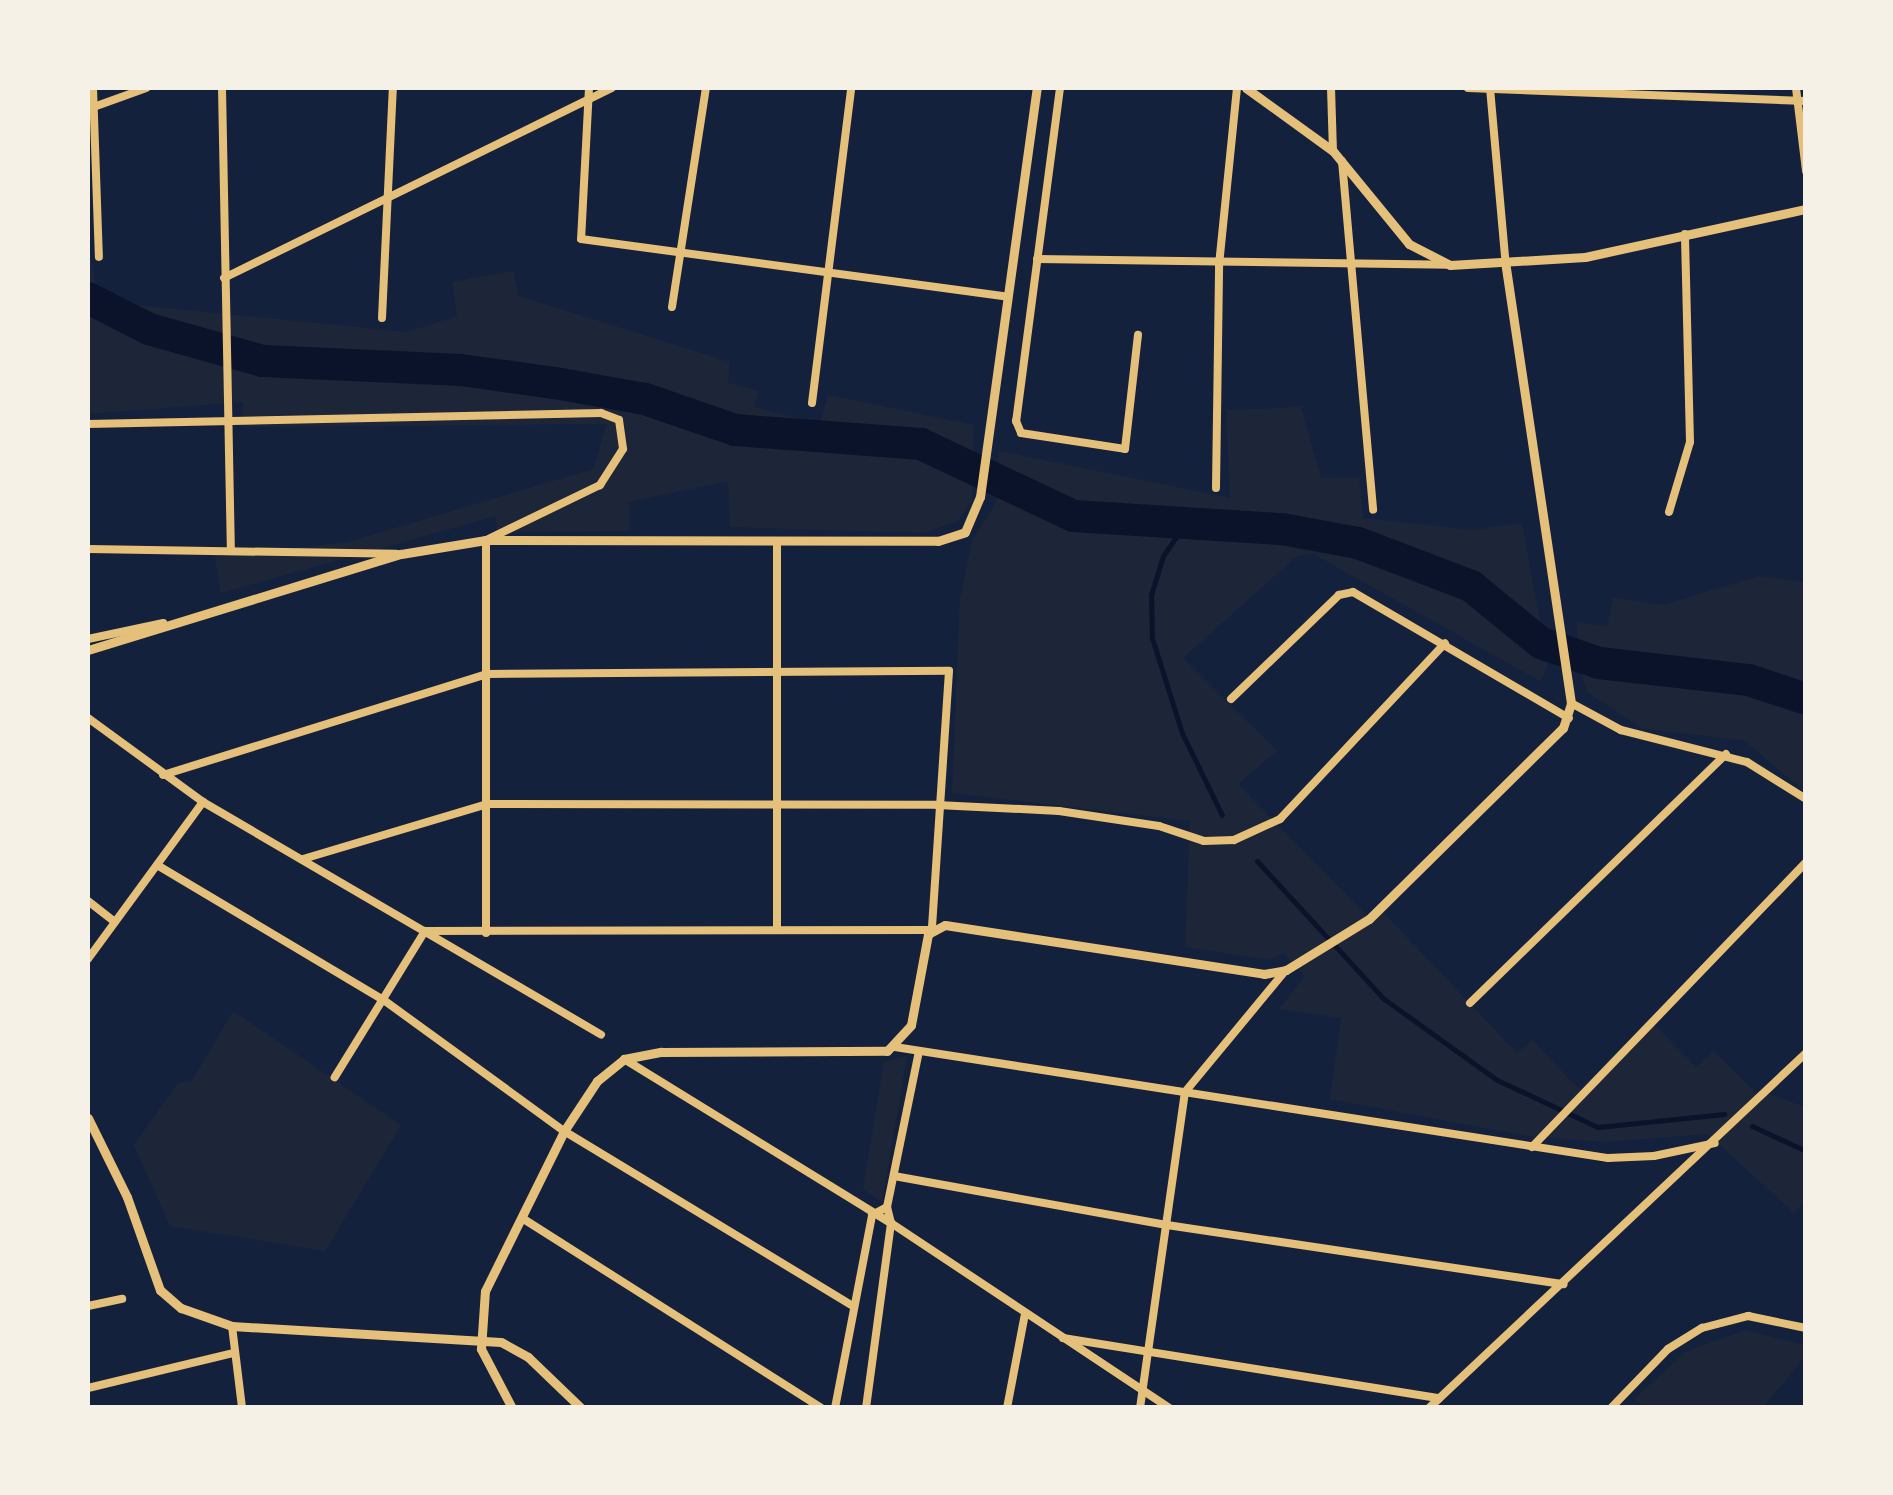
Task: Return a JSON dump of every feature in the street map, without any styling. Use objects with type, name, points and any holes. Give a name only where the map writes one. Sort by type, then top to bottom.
[{"type":"street","points":[[93,88],[99,256]]},
{"type":"street","points":[[91,108],[146,88]]},
{"type":"street","points":[[222,88],[231,550]]},
{"type":"street","points":[[382,318],[393,88]]},
{"type":"street","points":[[588,88],[581,238],[1008,298]]},
{"type":"street","points":[[224,278],[612,88]]},
{"type":"street","points":[[672,307],[706,88]]},
{"type":"street","points":[[812,403],[850,88]]},
{"type":"street","points":[[88,650],[167,622],[401,554],[486,540],[777,544],[938,541],[965,532],[980,497],[1038,88]]},
{"type":"street","points":[[1060,88],[1017,427],[1119,451],[1128,445],[1138,336]]},
{"type":"street","points":[[1216,488],[1219,265],[1236,88]]},
{"type":"street","points":[[1246,88],[1332,150],[1398,234],[1450,265]]},
{"type":"street","points":[[1331,88],[1332,150]]},
{"type":"street","points":[[1468,88],[1802,101]]},
{"type":"street","points":[[425,930],[932,930],[958,926],[1264,974],[1286,970],[1360,927],[1569,718],[1569,686],[1506,266],[1490,88]]},
{"type":"street","points":[[1796,88],[1802,101],[1806,171]]},
{"type":"street","points":[[1342,161],[1373,510]]},
{"type":"street","points":[[1037,259],[1219,265],[1506,266],[1806,208]]},
{"type":"street","points":[[1668,512],[1690,442],[1685,234]]},
{"type":"street","points":[[88,424],[601,413],[623,427],[620,459],[600,485],[486,540]]},
{"type":"street","points":[[486,540],[486,933]]},
{"type":"street","points":[[777,544],[777,928]]},
{"type":"street","points":[[88,549],[401,554]]},
{"type":"street","points":[[1231,699],[1340,595],[1353,592],[1569,718]]},
{"type":"street","points":[[88,639],[167,622]]},
{"type":"street","points":[[303,858],[486,804],[937,805],[1059,811],[1159,826],[1204,841],[1262,832],[1445,644]]},
{"type":"street","points":[[163,776],[487,674],[949,671],[937,805],[932,930],[911,1025],[894,1047]]},
{"type":"street","points":[[1571,704],[1621,730],[1726,754],[1806,799]]},
{"type":"street","points":[[88,718],[203,802],[600,1035]]},
{"type":"street","points":[[1470,1003],[1726,754]]},
{"type":"street","points":[[88,959],[203,802]]},
{"type":"street","points":[[1532,1147],[1806,862]]},
{"type":"street","points":[[157,865],[385,1001],[564,1131],[850,1305]]},
{"type":"street","points":[[88,901],[115,922]]},
{"type":"street","points":[[335,1077],[425,930]]},
{"type":"street","points":[[1140,1408],[1186,1092],[1286,970]]},
{"type":"street","points":[[512,1408],[488,1370],[480,1339],[486,1292],[564,1131],[598,1081],[624,1059],[661,1052],[871,1056],[894,1047],[1532,1147],[1632,1158],[1715,1142]]},
{"type":"street","points":[[866,1408],[891,1224],[887,1207],[919,1051]]},
{"type":"street","points":[[1429,1408],[1806,1054]]},
{"type":"street","points":[[624,1059],[891,1224],[1169,1408]]},
{"type":"street","points":[[88,1118],[127,1197],[160,1290],[205,1320],[232,1326],[480,1339],[520,1351],[581,1408]]},
{"type":"street","points":[[894,1176],[1167,1225],[1564,1284]]},
{"type":"street","points":[[835,1408],[850,1305],[872,1215],[887,1207]]},
{"type":"street","points":[[522,1218],[821,1408]]},
{"type":"street","points":[[88,1306],[122,1298]]},
{"type":"street","points":[[1007,1408],[1026,1314]]},
{"type":"street","points":[[1611,1408],[1668,1349],[1733,1318],[1763,1316],[1806,1328]]},
{"type":"street","points":[[232,1326],[242,1408]]},
{"type":"street","points":[[1060,1338],[1439,1398]]},
{"type":"street","points":[[88,1388],[234,1353]]},
{"type":"shaded area","points":[[88,241],[97,294],[114,303],[407,332],[457,316],[452,282],[513,271],[519,296],[730,362],[728,383],[759,391],[754,407],[820,424],[828,395],[974,425],[972,501],[958,521],[924,533],[730,527],[728,481],[629,502],[629,531],[497,532],[496,516],[221,593],[215,557],[348,542],[593,469],[607,424],[243,427],[243,402],[88,414]]},
{"type":"shaded area","points":[[1301,407],[1321,478],[1359,477],[1363,518],[1472,530],[1522,523],[1548,666],[1540,681],[1312,553],[1297,556],[1183,658],[1277,751],[1238,784],[1369,918],[1380,909],[1517,1053],[1532,1040],[1583,1093],[1652,1022],[1696,1067],[1714,1051],[1760,1097],[1766,1093],[1805,1107],[1805,1200],[1794,1213],[1708,1134],[1605,1142],[1527,1136],[1330,1099],[1341,1018],[1279,1009],[1305,976],[1283,953],[1270,960],[1185,947],[1190,821],[952,793],[960,598],[972,541],[997,501],[999,451],[1230,498],[1226,410]]},
{"type":"shaded area","points":[[1759,576],[1805,582],[1805,792],[1744,740],[1643,729],[1587,692],[1578,662],[1577,623],[1607,626],[1613,598],[1663,605]]},
{"type":"shaded area","points":[[233,1011],[401,1125],[325,1251],[170,1226],[134,1145],[178,1083],[192,1081]]},
{"type":"shaded area","points":[[907,1056],[882,1202],[863,1189],[884,1062]]},
{"type":"shaded area","points":[[1745,1330],[1805,1345],[1805,1357],[1763,1407],[1645,1407],[1634,1399],[1685,1352]]},
{"type":"waterway","points":[[88,298],[149,329],[263,361],[461,370],[555,383],[645,399],[735,430],[921,444],[1073,516],[1282,529],[1358,543],[1471,586],[1541,643],[1599,663],[1749,680],[1806,699]]},
{"type":"waterway","points":[[1187,521],[1163,556],[1151,595],[1152,638],[1182,733],[1222,815]]},
{"type":"waterway","points":[[1257,861],[1384,999],[1497,1080],[1598,1127],[1724,1114]]},
{"type":"waterway","points":[[1752,1126],[1806,1151]]}]
